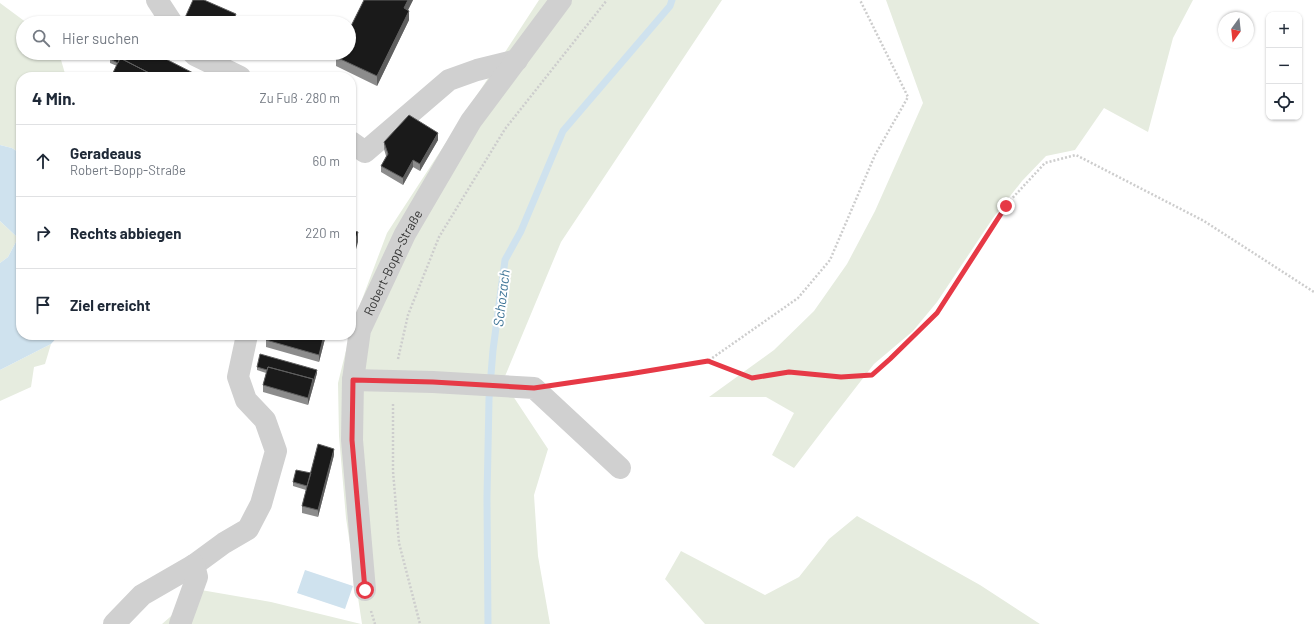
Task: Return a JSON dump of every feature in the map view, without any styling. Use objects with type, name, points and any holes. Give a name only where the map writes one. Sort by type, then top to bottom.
[{"type":"street","points":[[157,0],[167,16]]},
{"type":"street","name":"Robert-Bopp-Straße","points":[[365,590],[352,440],[353,380],[360,330],[405,234],[471,121],[561,0]]},
{"type":"street","points":[[205,60],[230,72]]},
{"type":"street","points":[[356,146],[365,152],[449,80],[477,70],[517,60]]},
{"type":"street","points":[[114,624],[142,596],[248,529],[261,504],[276,451],[264,420],[246,400],[238,377],[245,340]]},
{"type":"street","points":[[353,380],[433,382],[534,388],[620,468]]},
{"type":"street","points":[[180,624],[197,577],[194,564]]},
{"type":"path","points":[[420,624],[399,543],[393,471],[394,382],[408,315],[440,237],[505,129],[607,0]]},
{"type":"path","points":[[534,388],[708,361],[798,298],[830,260],[875,155],[908,97],[860,0]]},
{"type":"path","points":[[708,361],[752,378],[789,372],[841,377],[872,375],[937,313],[1006,206],[1040,168],[1045,163],[1076,155],[1204,221],[1314,292]]},
{"type":"shaded area","points":[[539,0],[722,0],[561,242],[503,381],[548,449],[534,495],[538,556],[550,624],[362,624],[346,518],[339,436],[338,383],[349,340],[356,340],[356,315],[387,233]]},
{"type":"shaded area","points":[[886,0],[1193,0],[1173,38],[1148,132],[1104,108],[1075,150],[1046,156],[1022,181],[993,218],[937,302],[913,331],[874,364],[794,468],[772,455],[794,413],[766,397],[709,397],[774,350],[814,311],[847,264],[875,211],[923,103]]},
{"type":"shaded area","points":[[0,3],[18,16],[16,16],[16,60],[61,60],[65,72],[16,72],[16,151],[0,145]]},
{"type":"shaded area","points":[[0,221],[16,236],[16,242],[8,257],[0,263]]},
{"type":"shaded area","points":[[51,344],[45,364],[34,367],[31,387],[0,401],[0,370]]},
{"type":"shaded area","points":[[857,516],[980,585],[1040,624],[705,624],[665,579],[681,551],[765,595],[799,577],[829,539]]},
{"type":"shaded area","points":[[201,590],[271,602],[361,624],[162,624]]},
{"type":"water","points":[[0,145],[16,151],[16,236],[0,221]]},
{"type":"water","points":[[16,242],[16,340],[55,340],[51,344],[0,370],[0,263],[8,257]]},
{"type":"water","points":[[305,570],[353,586],[345,609],[297,593]]},
{"type":"building","points":[[193,0],[204,0],[236,14],[235,16],[186,16]]},
{"type":"building","points":[[364,0],[408,0],[404,8],[409,11],[377,76],[342,60],[356,60],[356,16]]},
{"type":"building","points":[[112,60],[119,60],[118,63]]},
{"type":"building","points":[[119,60],[124,60],[147,72],[113,72]]},
{"type":"building","points":[[124,60],[168,60],[191,72],[147,72]]},
{"type":"building","points":[[409,115],[438,133],[420,164],[413,160],[403,178],[381,166],[388,154],[384,142]]},
{"type":"building","points":[[266,340],[323,340],[319,355]]},
{"type":"building","points":[[260,354],[317,370],[313,382],[313,379],[268,367],[267,370],[257,367]]},
{"type":"building","points":[[268,367],[313,379],[308,398],[263,385]]},
{"type":"building","points":[[318,444],[334,449],[318,510],[302,506]]},
{"type":"building","points":[[296,470],[311,473],[307,486],[293,482]]},
{"type":"waterway","name":"Schozach","points":[[488,624],[487,498],[489,399],[493,350],[505,260],[521,231],[563,131],[670,6],[672,0]]},
{"type":"route","points":[[365,590],[352,440],[353,380],[433,382],[534,388],[708,361],[752,378],[789,372],[841,377],[872,375],[937,313],[1006,206]]}]
